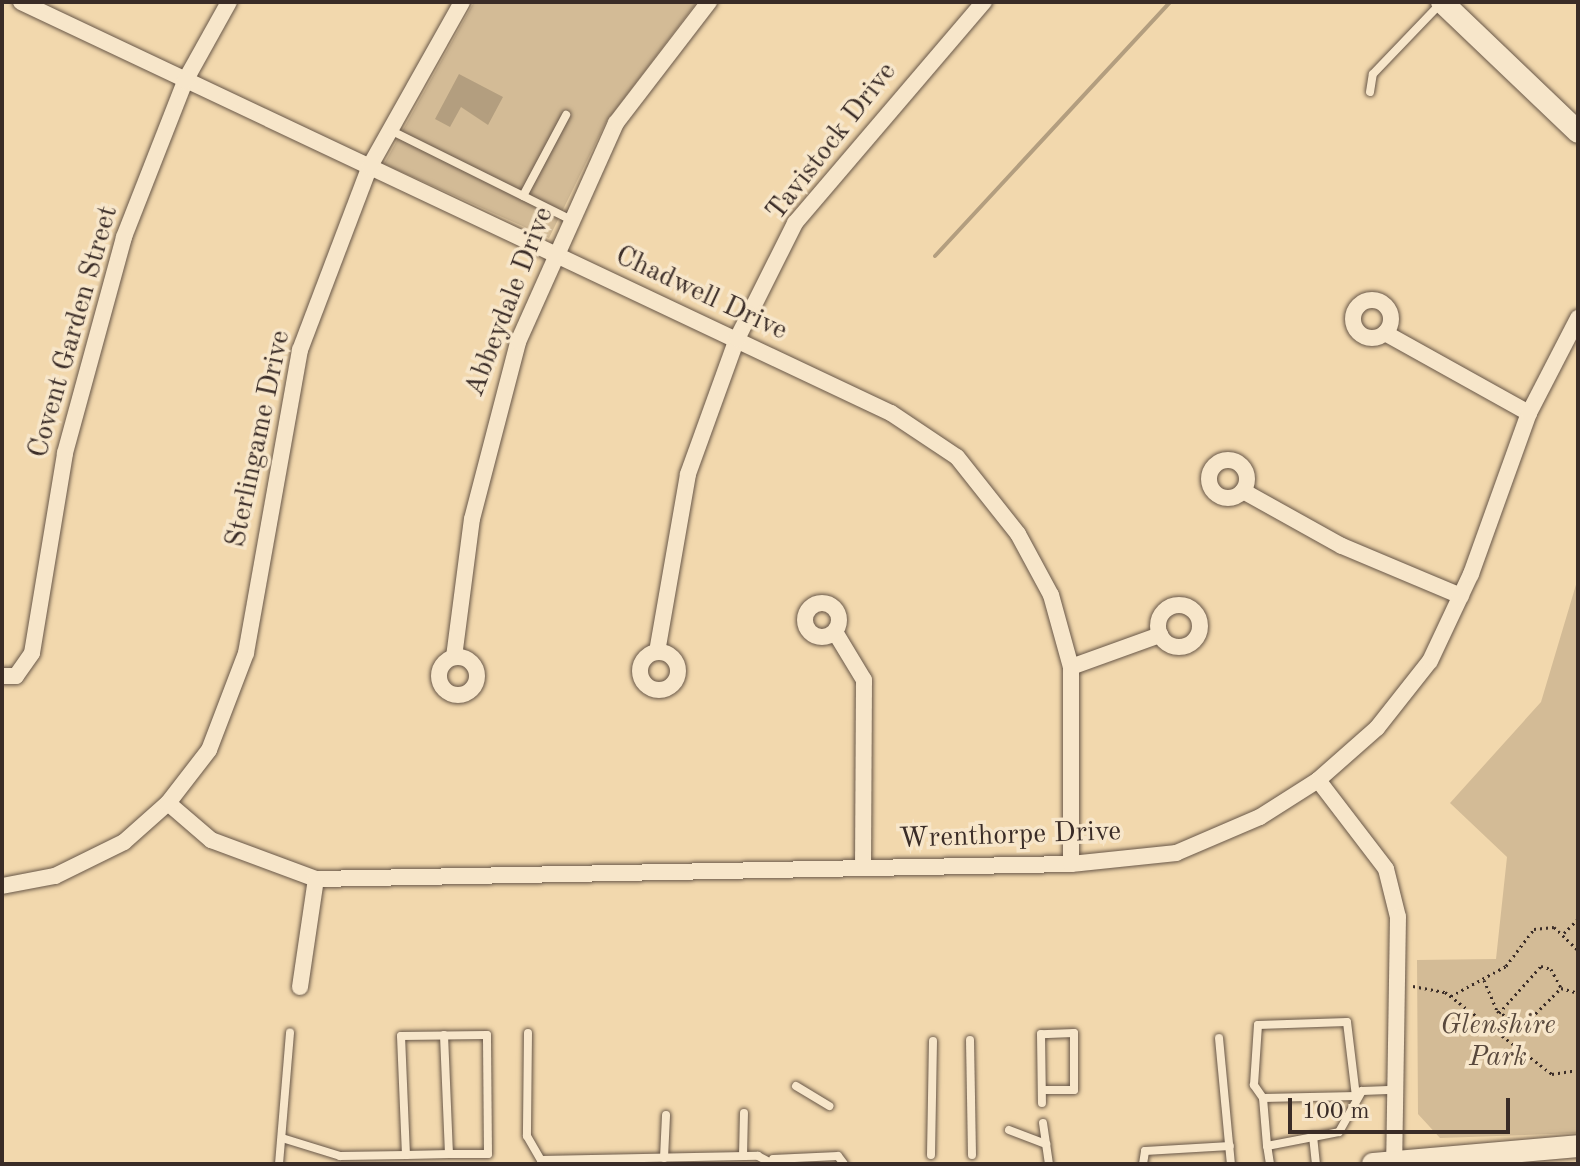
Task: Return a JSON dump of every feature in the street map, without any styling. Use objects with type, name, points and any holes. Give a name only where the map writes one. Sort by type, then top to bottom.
[{"type":"street","name":"Chadwell Drive","points":[[21,2],[891,413],[957,457],[1018,534],[1051,595],[1071,667],[1071,864]]},
{"type":"street","name":"Covent Garden Street","points":[[2,676],[16,676],[32,653],[65,453],[124,237],[185,81],[229,2]]},
{"type":"street","name":"Sterlingame Drive","points":[[2,886],[92,860],[168,803],[209,750],[233,698],[300,350],[370,166],[462,2]]},
{"type":"street","name":"Abbeydale Drive","points":[[454,657],[493,419],[552,254],[616,123],[709,2]]},
{"type":"street","name":"Tavistock Drive","points":[[657,652],[688,474],[737,339],[795,223],[892,101],[984,2]]},
{"type":"street","points":[[1442,2],[1578,132]]},
{"type":"street","name":"Wrenthorpe Drive","points":[[168,803],[225,847],[316,879],[1071,864],[1176,853],[1260,817],[1318,780],[1377,728],[1430,661],[1461,596],[1529,413],[1578,318]]},
{"type":"street","points":[[1385,333],[1529,413]]},
{"type":"street","points":[[1243,491],[1342,546],[1461,596]]},
{"type":"street","points":[[835,632],[864,680],[863,868]]},
{"type":"street","points":[[1071,667],[1160,635]]},
{"type":"street","points":[[1318,780],[1386,869],[1398,917],[1395,1090],[1383,1163],[1578,1146]]},
{"type":"street","points":[[300,987],[316,879]]},
{"type":"lane","points":[[1370,92],[1373,74],[1442,2]]},
{"type":"lane","points":[[523,196],[566,115]]},
{"type":"lane","points":[[389,130],[569,219]]},
{"type":"lane","points":[[1267,1146],[1343,1128],[1356,1096],[1351,1028],[1333,1018],[1258,1025],[1254,1085],[1263,1098],[1267,1146],[1270,1164]]},
{"type":"lane","points":[[279,1164],[290,1032]]},
{"type":"lane","points":[[528,1033],[532,1152],[541,1160],[642,1161],[743,1156],[773,1162],[838,1156],[844,1164]]},
{"type":"lane","points":[[1042,1090],[1074,1090],[1074,1033],[1041,1034],[1042,1103]]},
{"type":"lane","points":[[444,1035],[449,1154]]},
{"type":"lane","points":[[282,1138],[340,1156],[488,1154],[487,1035],[401,1036],[406,1155]]},
{"type":"lane","points":[[1219,1038],[1231,1164]]},
{"type":"lane","points":[[970,1040],[972,1155]]},
{"type":"lane","points":[[931,1155],[933,1041]]},
{"type":"lane","points":[[796,1086],[829,1106]]},
{"type":"lane","points":[[1263,1098],[1356,1096],[1395,1090]]},
{"type":"lane","points":[[743,1156],[744,1113]]},
{"type":"lane","points":[[664,1158],[666,1115]]},
{"type":"lane","points":[[1043,1123],[1049,1164]]},
{"type":"lane","points":[[1009,1130],[1046,1144]]},
{"type":"lane","points":[[1313,1136],[1316,1164]]},
{"type":"lane","points":[[1143,1164],[1145,1151],[1230,1146]]},
{"type":"path","points":[[1563,933],[1578,919]]},
{"type":"path","points":[[1451,996],[1506,966],[1534,929],[1563,933],[1578,950]]},
{"type":"path","points":[[1499,1013],[1530,971],[1551,969],[1561,988],[1578,993]]},
{"type":"path","points":[[1484,980],[1499,1013],[1529,1026],[1561,988]]},
{"type":"path","points":[[1397,983],[1451,996],[1533,1063],[1559,1076],[1578,1070]]},
{"type":"green space","points":[[474,2],[697,2],[606,122],[549,238],[384,164]]},
{"type":"green space","name":"Glenshire Park","points":[[1578,578],[1578,1133],[1440,1138],[1418,1114],[1417,960],[1496,959],[1507,857],[1450,803],[1541,702]]},
{"type":"shaded area","points":[[459,74],[503,97],[488,125],[461,107],[450,127],[435,119]]},
{"type":"waterway","points":[[935,256],[1170,2]]}]
